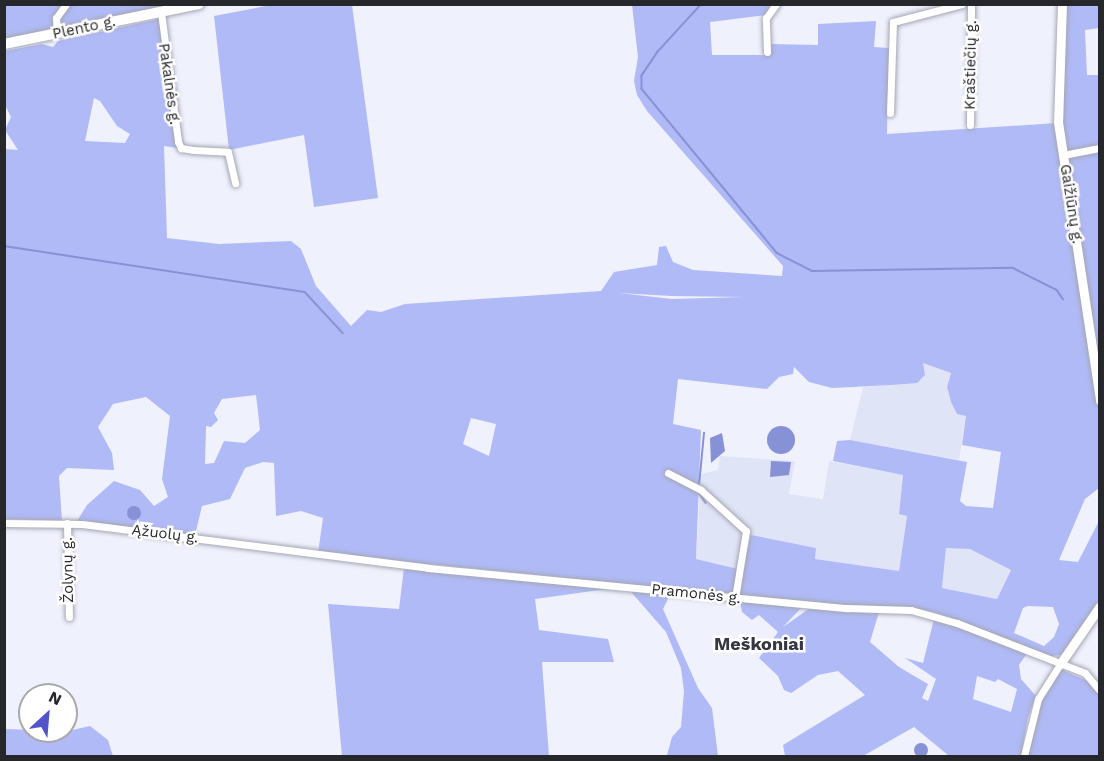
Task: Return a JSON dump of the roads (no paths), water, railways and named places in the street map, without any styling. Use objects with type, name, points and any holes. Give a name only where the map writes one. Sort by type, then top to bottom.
[{"type":"highway","name":"Plento g.","points":[[4,44],[199,4]]},
{"type":"main road","name":"Gaižiūnų g.","points":[[1062,4],[1058,80],[1063,155],[1100,401]]},
{"type":"main road","points":[[1060,664],[1100,606]]},
{"type":"street","points":[[57,33],[56,18],[66,4]]},
{"type":"street","points":[[767,52],[766,18],[776,4]]},
{"type":"street","points":[[890,113],[894,21],[963,4]]},
{"type":"street","name":"Kraštiečių g.","points":[[970,125],[971,4]]},
{"type":"street","name":"Pakalnės g.","points":[[161,12],[178,142],[182,148],[228,152],[235,183]]},
{"type":"street","points":[[1063,155],[1100,148]]},
{"type":"street","points":[[668,473],[701,490],[746,531],[735,598]]},
{"type":"street","name":"Ąžuolų g.","points":[[4,522],[67,523],[324,556]]},
{"type":"street","name":"Žolynų g.","points":[[67,523],[69,617]]},
{"type":"street","name":"Pramonės g.","points":[[324,556],[735,598],[911,610],[957,623],[1085,673],[1100,691]]},
{"type":"street","points":[[1024,756],[1038,699],[1060,664]]},
{"type":"waterway","points":[[702,4],[658,52],[642,76],[642,89],[777,253],[812,271],[1013,268],[1057,290],[1063,299]]},
{"type":"waterway","points":[[4,246],[305,292],[343,333]]},
{"type":"waterway","points":[[699,486],[704,433]]},
{"type":"waterway","points":[[698,491],[706,503]]},
{"type":"district","name":"Meškoniai","points":[[759,644]]}]
